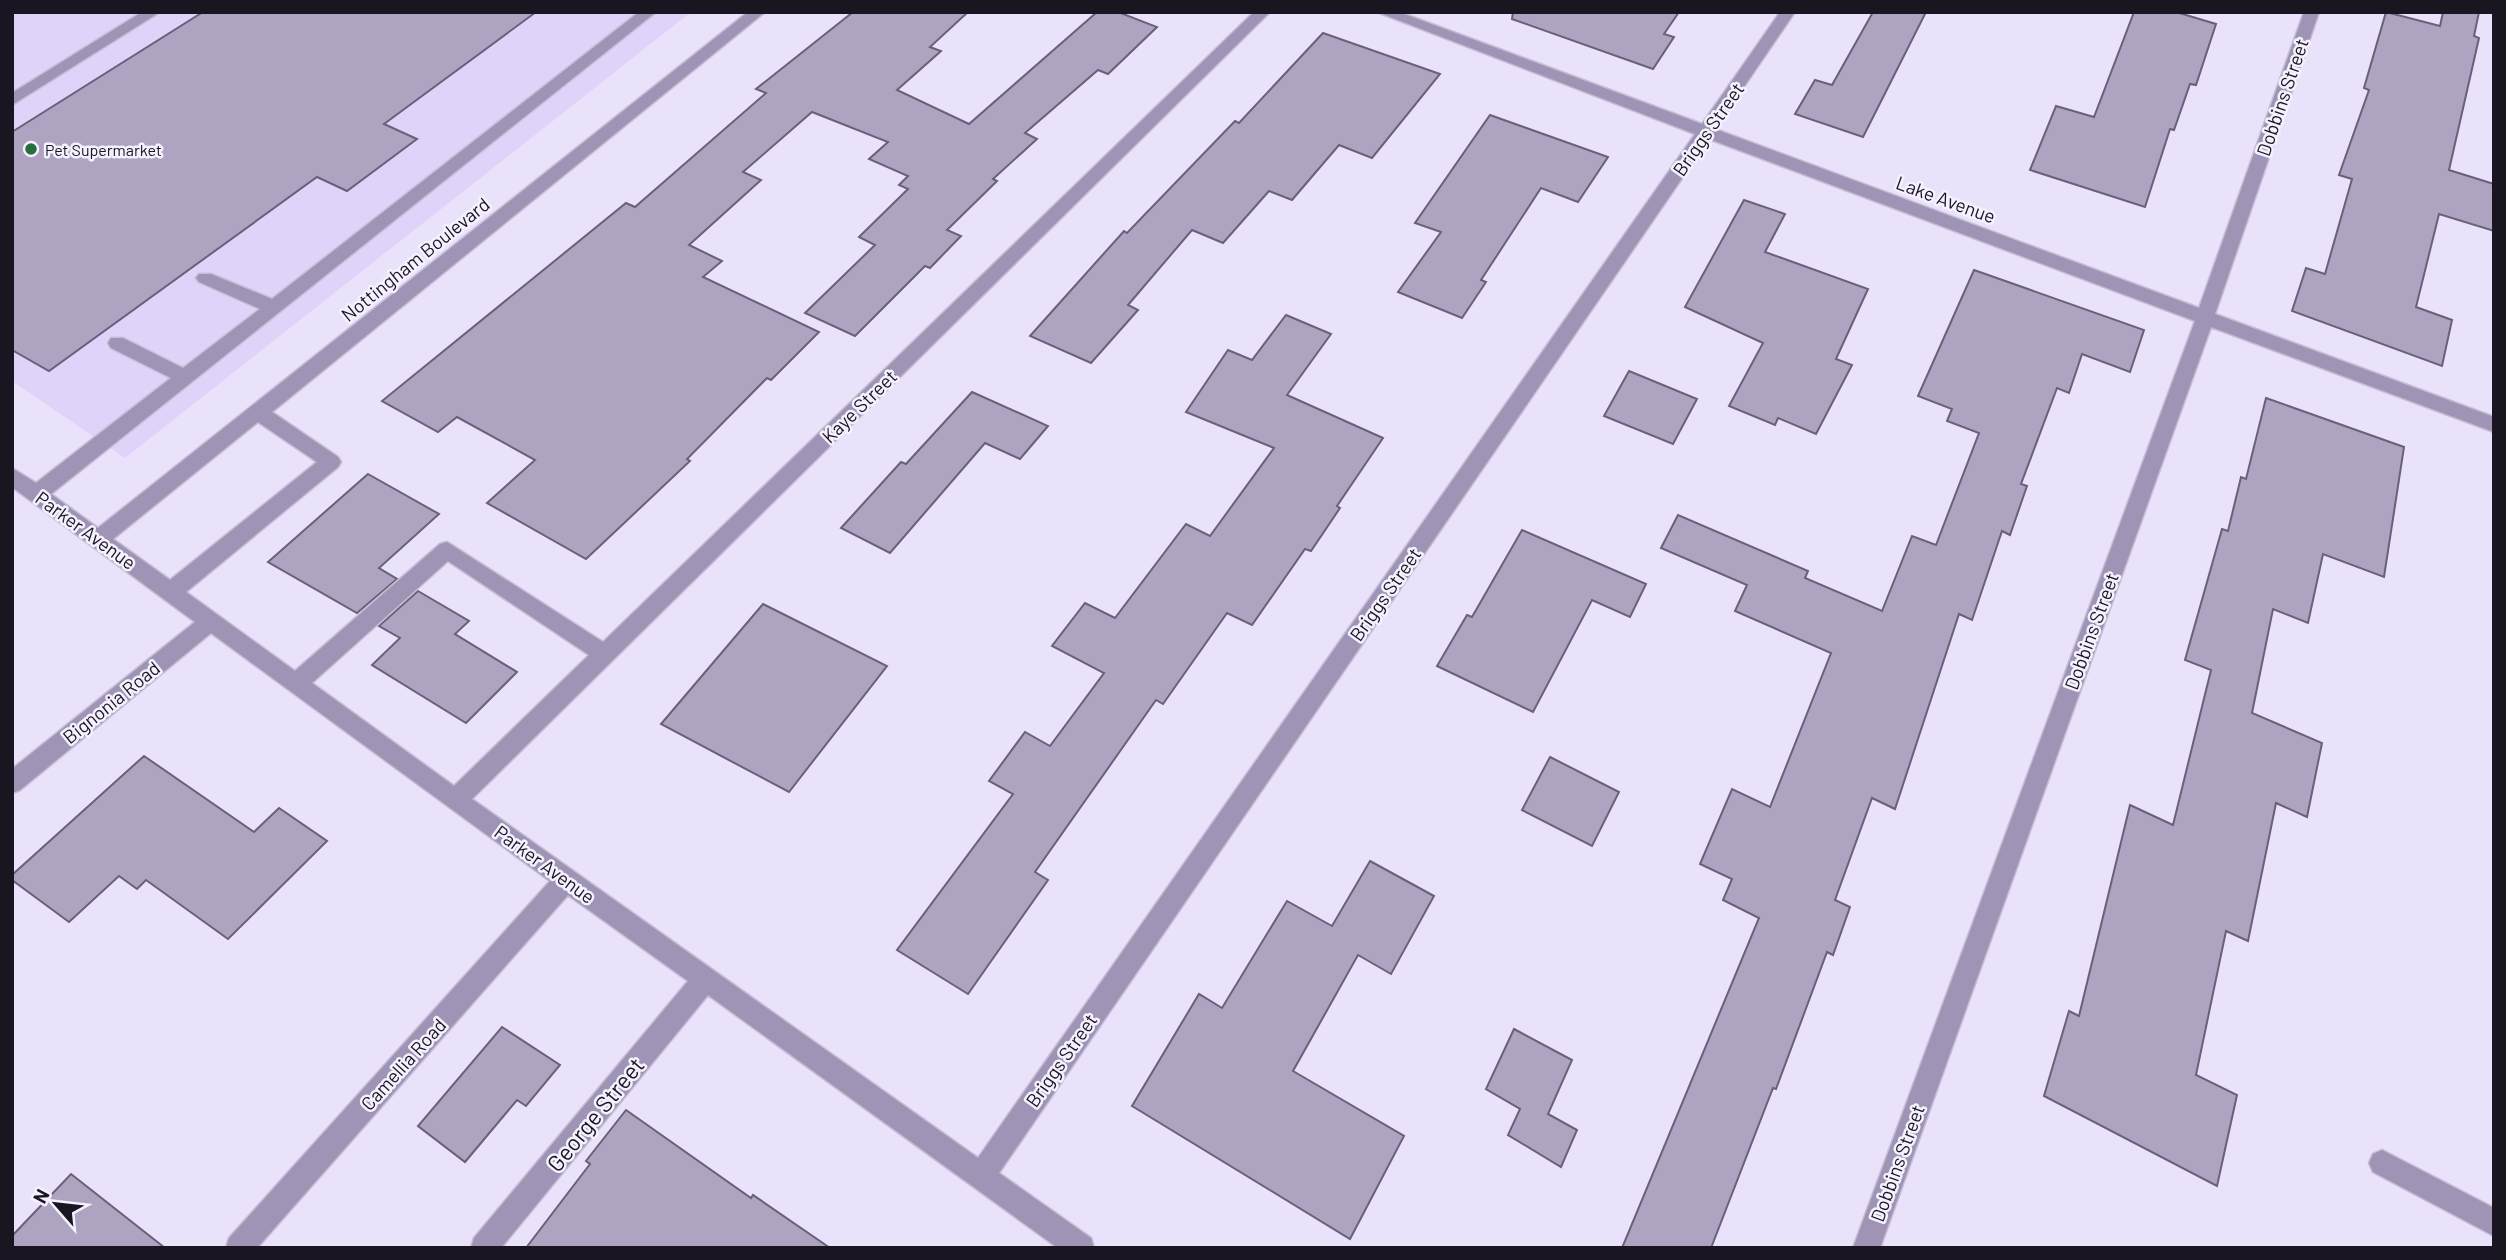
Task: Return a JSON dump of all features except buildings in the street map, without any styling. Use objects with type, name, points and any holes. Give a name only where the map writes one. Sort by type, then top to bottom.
[{"type":"street","points":[[12,100],[153,12]]},
{"type":"street","points":[[36,494],[649,12]]},
{"type":"street","name":"Nottingham Boulevard","points":[[99,540],[758,12]]},
{"type":"street","name":"Kaye Street","points":[[455,800],[1264,12]]},
{"type":"street","name":"Lake Avenue","points":[[1384,12],[2494,425]]},
{"type":"street","name":"Briggs Street","points":[[981,1177],[1788,12]]},
{"type":"street","name":"Dobbins Street","points":[[1866,1248],[2205,317],[2312,12]]},
{"type":"street","points":[[205,278],[273,307]]},
{"type":"street","points":[[117,342],[184,377]]},
{"type":"street","points":[[171,592],[331,462],[258,412]]},
{"type":"street","name":"Parker Avenue","points":[[12,476],[455,800],[1081,1248]]},
{"type":"street","points":[[296,684],[447,550],[605,654]]},
{"type":"street","name":"Bignonia Road","points":[[12,783],[211,621]]},
{"type":"street","name":"Camellia Road","points":[[239,1248],[566,880]]},
{"type":"street","name":"George Street","points":[[484,1248],[705,980]]},
{"type":"street","points":[[2382,1163],[2494,1223]]},
{"type":"shaded area","points":[[12,12],[691,12],[125,458],[12,381]]},
{"type":"place","name":"Pet Supermarket","points":[[31,149]]}]
